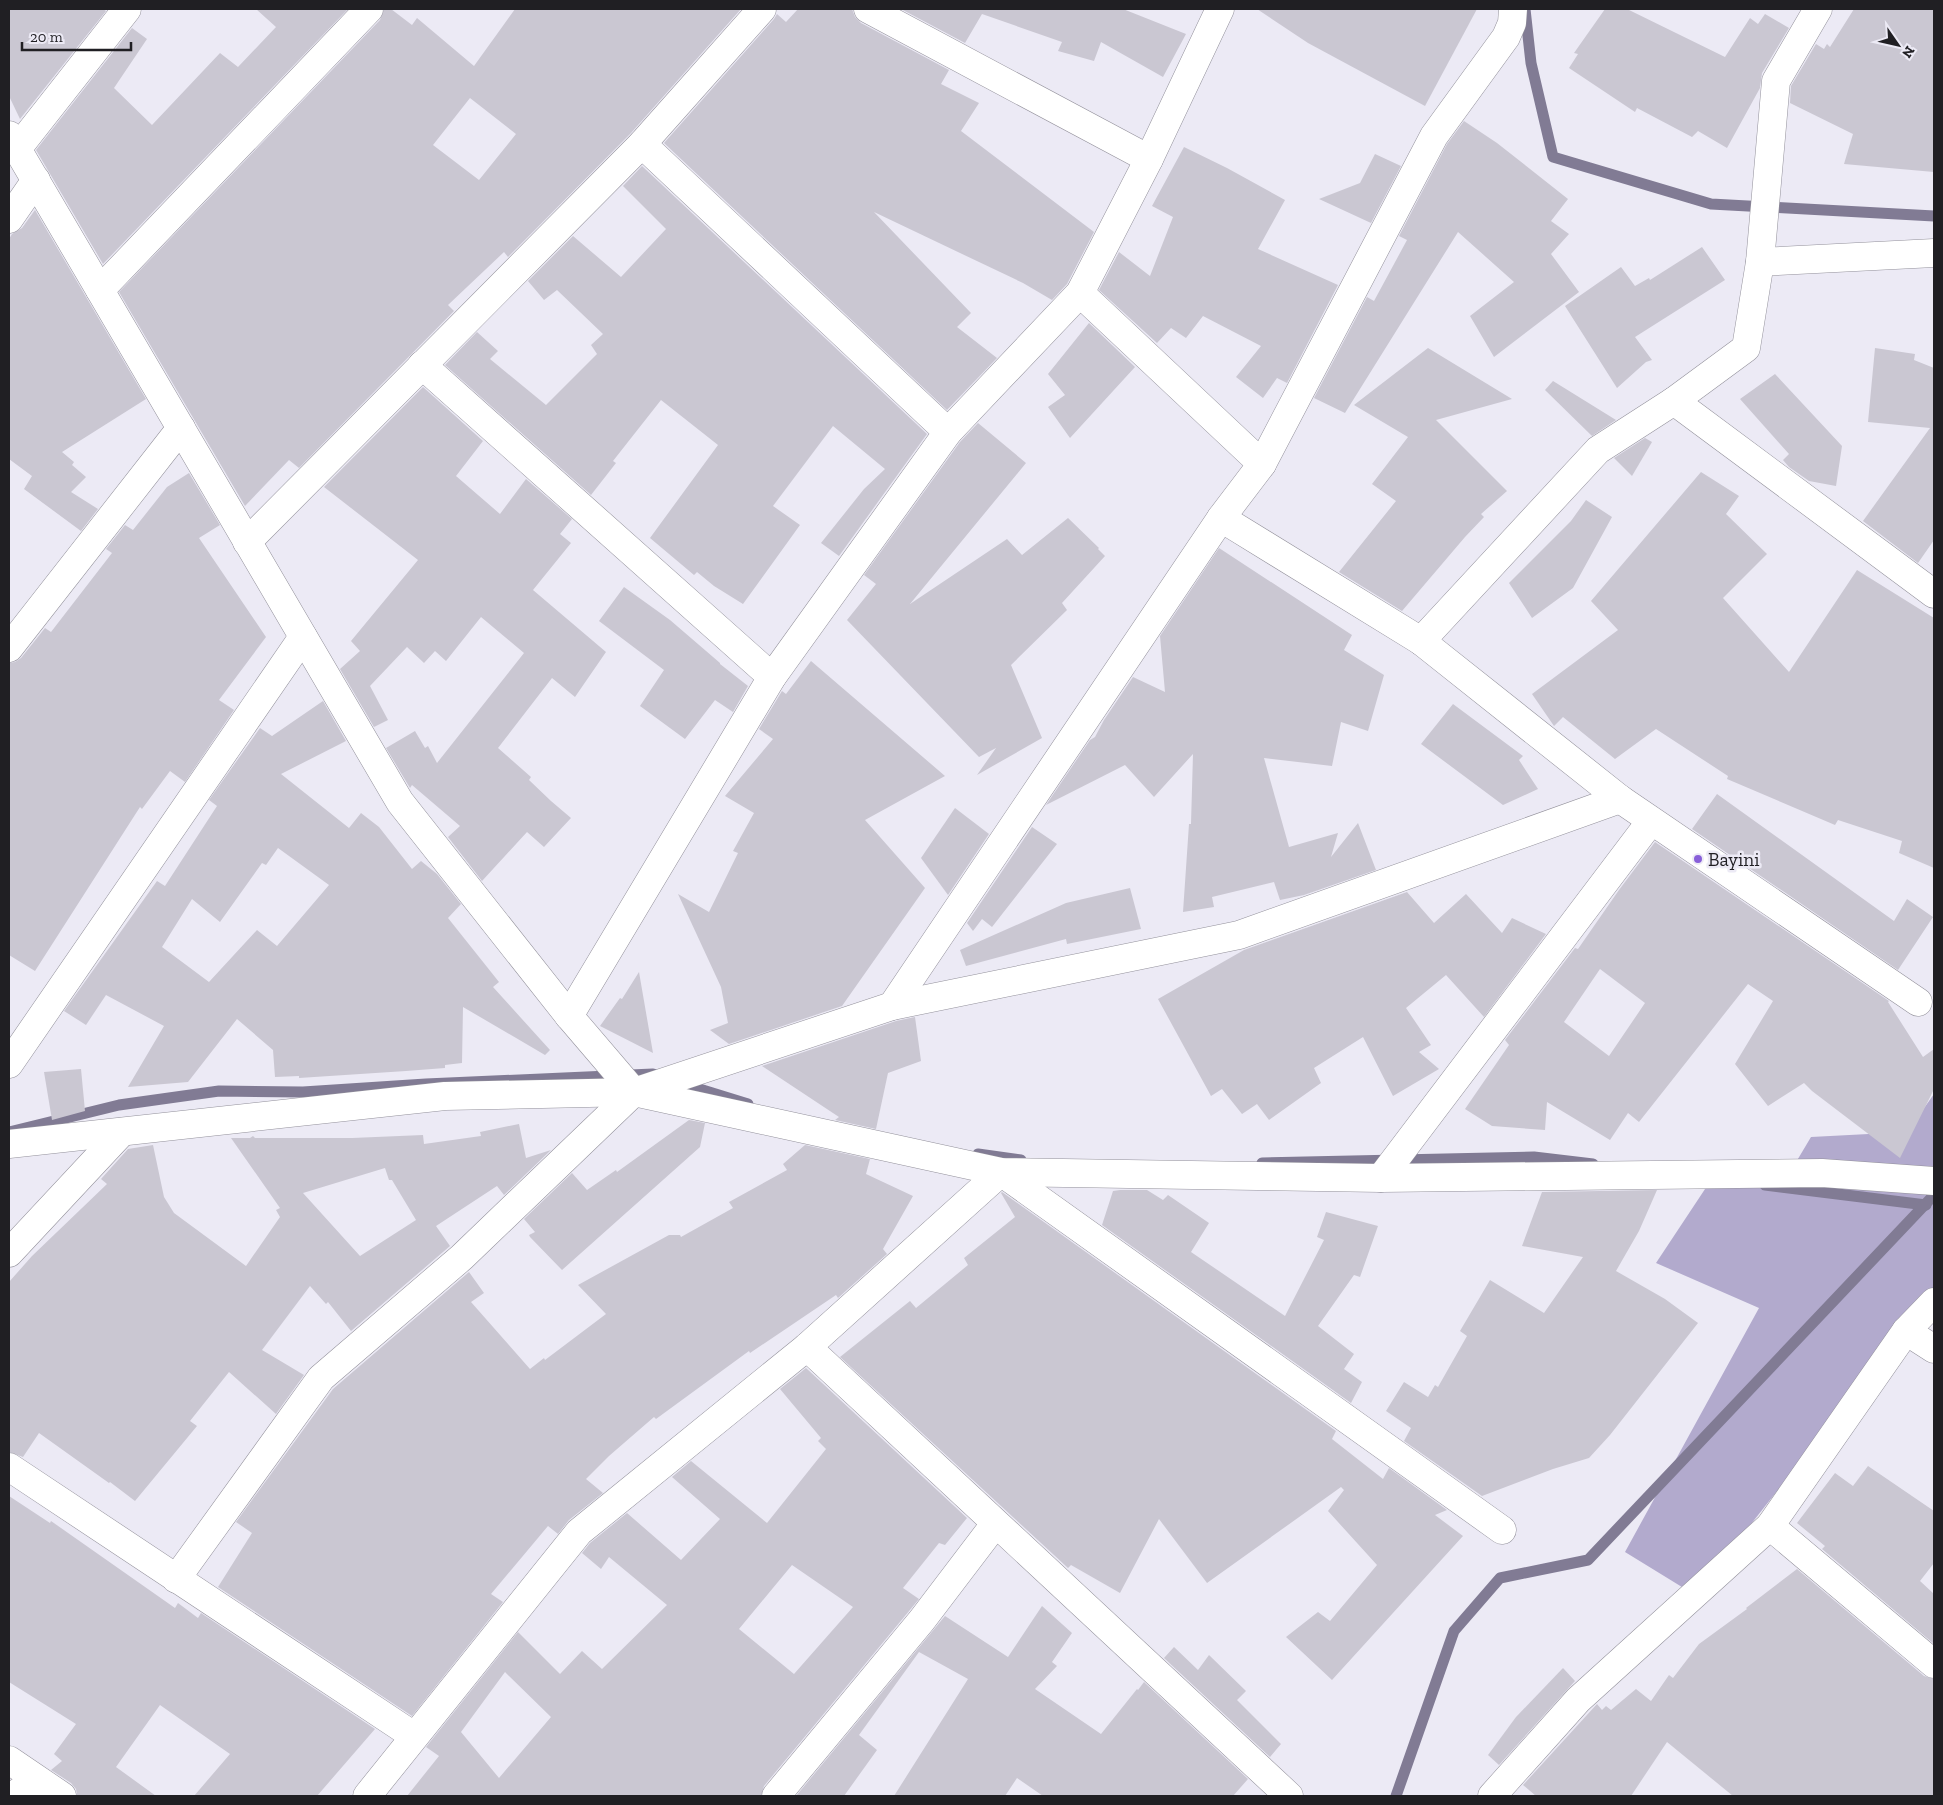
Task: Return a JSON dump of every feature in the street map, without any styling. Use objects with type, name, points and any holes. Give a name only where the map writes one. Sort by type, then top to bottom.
[{"type":"street","points":[[127,9],[13,142],[400,802],[569,1016],[634,1092]]},
{"type":"street","points":[[100,290],[369,9]]},
{"type":"street","points":[[247,542],[642,144],[762,9]]},
{"type":"street","points":[[868,9],[1149,159]]},
{"type":"street","points":[[569,1016],[772,677],[948,432],[1080,293],[1149,159],[1220,9]]},
{"type":"street","points":[[892,1006],[1221,518],[1262,464],[1434,136],[1506,37],[1512,23],[1513,9]]},
{"type":"street","points":[[1420,641],[1598,450],[1674,401],[1746,348],[1760,262],[1776,81],[1818,9]]},
{"type":"street","points":[[642,144],[948,432]]},
{"type":"street","points":[[9,218],[36,180]]},
{"type":"street","points":[[1760,262],[1934,253]]},
{"type":"street","points":[[1080,293],[1262,464]]},
{"type":"street","points":[[422,366],[772,677]]},
{"type":"street","points":[[1674,401],[1934,594]]},
{"type":"street","points":[[9,648],[181,428]]},
{"type":"street","points":[[1221,518],[1420,641],[1650,821],[1918,1002]]},
{"type":"street","points":[[9,1064],[303,637]]},
{"type":"street","points":[[176,1579],[321,1378],[462,1257],[634,1092],[892,1006],[1239,935],[1620,799]]},
{"type":"street","points":[[1381,1178],[1650,821]]},
{"type":"street","points":[[9,1144],[444,1096],[634,1092],[1001,1172],[1381,1178],[1822,1173],[1934,1180]]},
{"type":"street","points":[[9,1253],[122,1132]]},
{"type":"street","points":[[367,1796],[579,1532],[807,1347],[1001,1172]]},
{"type":"street","points":[[1001,1172],[1502,1530]]},
{"type":"street","points":[[1492,1796],[1578,1700],[1770,1526],[1906,1331],[1934,1302]]},
{"type":"street","points":[[1906,1331],[1934,1349]]},
{"type":"street","points":[[807,1347],[1289,1796]]},
{"type":"street","points":[[9,1466],[414,1736]]},
{"type":"street","points":[[776,1796],[922,1620],[995,1524]]},
{"type":"street","points":[[1770,1526],[1934,1664]]},
{"type":"street","points":[[9,1760],[62,1796]]},
{"type":"street","points":[[14,1796],[36,1780]]},
{"type":"shaded area","points":[[1934,1094],[1934,1292],[1695,1595],[1625,1552],[1759,1308],[1656,1263],[1711,1180],[1783,1184],[1811,1137],[1907,1132]]},
{"type":"building","points":[[9,9],[103,9],[106,11],[20,119],[9,96]]},
{"type":"building","points":[[256,9],[348,9],[103,264],[36,150],[132,28],[147,39],[114,88],[152,125],[220,53],[238,67],[276,27]]},
{"type":"building","points":[[384,9],[391,9],[412,25],[417,18],[474,66],[515,9],[741,9],[631,133],[508,257],[504,252],[448,305],[454,311],[299,468],[289,460],[245,506],[119,292],[380,20]],"holes":[[[470,98],[516,134],[479,180],[433,145]]]},
{"type":"building","points":[[798,9],[852,9],[855,17],[861,23],[949,70],[941,84],[979,103],[961,131],[1094,232],[1067,284],[1052,300],[1023,283],[874,212],[971,313],[957,327],[997,358],[947,410],[664,143],[777,14],[786,22]]},
{"type":"building","points":[[901,9],[1123,9],[1186,34],[1163,77],[1101,42],[1094,61],[1058,51],[1062,42],[982,14],[965,43]]},
{"type":"building","points":[[1257,9],[1477,9],[1425,106],[1308,43]]},
{"type":"building","points":[[1605,9],[1627,9],[1725,57],[1750,18],[1758,24],[1765,14],[1789,28],[1762,73],[1760,88],[1727,148],[1698,131],[1692,137],[1637,108],[1635,112],[1569,68],[1578,54],[1574,53]]},
{"type":"building","points":[[1854,9],[1934,9],[1934,172],[1844,164],[1853,134],[1790,103],[1791,86],[1816,44],[1824,49],[1827,44],[1830,47]]},
{"type":"building","points":[[1464,121],[1497,143],[1568,199],[1551,221],[1569,234],[1551,254],[1579,292],[1494,357],[1470,316],[1514,282],[1458,232],[1345,413],[1314,398],[1367,297],[1374,301],[1407,240],[1399,236],[1447,144]]},
{"type":"building","points":[[1184,147],[1285,200],[1258,249],[1338,285],[1287,383],[1277,378],[1263,398],[1236,377],[1261,346],[1203,316],[1186,338],[1171,328],[1157,343],[1099,290],[1119,252],[1150,276],[1173,217],[1152,206]]},
{"type":"building","points":[[1375,154],[1401,166],[1371,223],[1319,199],[1360,183]]},
{"type":"building","points":[[642,166],[927,434],[839,556],[821,543],[864,489],[885,469],[833,426],[773,506],[800,525],[743,604],[714,586],[697,572],[694,575],[650,538],[718,445],[661,400],[613,461],[616,463],[591,495],[445,365],[477,332],[498,351],[490,359],[546,405],[597,354],[591,345],[603,334],[557,290],[544,300],[528,281],[573,236],[621,277],[666,229],[623,186]]},
{"type":"building","points":[[35,210],[146,399],[62,452],[74,462],[72,465],[86,477],[71,492],[98,509],[81,531],[24,489],[32,476],[9,459],[9,239],[12,234],[22,228]]},
{"type":"building","points":[[1702,247],[1725,280],[1635,337],[1652,360],[1646,362],[1617,388],[1565,306],[1621,267],[1635,286],[1649,278],[1650,280]]},
{"type":"building","points":[[1089,323],[1135,367],[1070,438],[1048,407],[1065,395],[1048,374]]},
{"type":"building","points":[[1428,348],[1512,399],[1436,420],[1507,491],[1481,514],[1484,517],[1402,611],[1339,572],[1396,501],[1372,484],[1408,437],[1354,405]]},
{"type":"building","points":[[1875,348],[1915,354],[1914,360],[1934,368],[1934,540],[1918,563],[1863,521],[1930,428],[1868,422]]},
{"type":"building","points":[[1775,374],[1842,446],[1836,486],[1809,481],[1789,467],[1783,460],[1789,454],[1740,399]]},
{"type":"building","points":[[1553,381],[1616,420],[1592,436],[1545,390]]},
{"type":"building","points":[[423,387],[483,441],[456,476],[500,514],[526,479],[572,519],[560,534],[571,543],[533,590],[606,652],[575,697],[552,678],[498,748],[531,777],[529,780],[571,818],[544,847],[527,832],[482,881],[448,837],[460,826],[412,785],[410,788],[386,748],[415,731],[425,748],[428,746],[437,763],[524,653],[481,617],[446,661],[435,651],[424,663],[407,647],[370,686],[388,720],[374,727],[340,669],[360,651],[351,641],[418,560],[324,487]]},
{"type":"building","points":[[978,423],[1026,463],[910,604],[1007,539],[1022,555],[1068,518],[1105,556],[1062,603],[1067,610],[1011,665],[1042,738],[977,775],[996,748],[979,757],[847,620],[876,584],[864,575],[960,442]]},
{"type":"building","points":[[1645,438],[1652,442],[1632,476],[1614,458]]},
{"type":"building","points":[[1701,472],[1739,496],[1726,514],[1767,554],[1723,598],[1789,672],[1857,570],[1934,618],[1934,868],[1899,853],[1902,841],[1838,820],[1835,825],[1727,779],[1728,776],[1656,729],[1615,759],[1563,717],[1554,726],[1532,694],[1618,630],[1591,601]]},
{"type":"building","points":[[189,473],[220,525],[199,538],[266,637],[219,700],[234,710],[185,782],[170,771],[142,809],[140,807],[35,971],[9,955],[9,663],[21,658],[45,628],[51,632],[112,553],[106,549],[125,525],[133,530],[167,487]]},
{"type":"building","points":[[1586,500],[1612,517],[1573,588],[1532,618],[1509,583],[1571,521]]},
{"type":"building","points":[[1219,548],[1352,635],[1344,650],[1384,675],[1368,731],[1341,722],[1332,766],[1264,758],[1289,847],[1338,833],[1331,857],[1358,823],[1376,870],[1304,895],[1280,900],[1274,882],[1212,897],[1214,907],[1183,912],[1189,824],[1191,824],[1193,754],[1154,797],[1125,765],[1046,805],[1090,740],[1095,737],[1133,677],[1165,692],[1160,636]]},
{"type":"building","points":[[624,587],[670,620],[748,686],[733,712],[715,700],[685,739],[640,706],[664,670],[599,621]]},
{"type":"building","points":[[811,661],[945,776],[865,820],[925,888],[842,1006],[729,1044],[710,1030],[728,1023],[721,987],[678,894],[709,912],[738,853],[733,851],[754,813],[725,796],[773,739],[759,729],[782,691],[786,694]]},
{"type":"building","points":[[323,701],[346,741],[281,774],[349,828],[361,813],[379,827],[412,869],[421,861],[437,874],[461,904],[448,918],[499,982],[493,987],[550,1050],[545,1055],[463,1007],[462,1063],[445,1065],[445,1068],[406,1071],[299,1078],[299,1076],[275,1077],[273,1050],[237,1019],[188,1082],[128,1087],[164,1026],[106,995],[86,1025],[64,1011],[157,881],[165,886],[217,806],[209,800],[260,728],[272,736]],"holes":[[[278,848],[329,885],[277,946],[257,930],[209,982],[162,947],[192,899],[220,922],[262,863],[266,865]]]},
{"type":"building","points":[[1453,704],[1523,756],[1519,760],[1538,789],[1503,805],[1421,744]]},
{"type":"building","points":[[1717,794],[1894,921],[1907,899],[1933,917],[1898,970],[1692,829]]},
{"type":"building","points":[[955,808],[989,834],[948,895],[921,858]]},
{"type":"building","points":[[1032,827],[1057,844],[992,927],[982,919],[973,931],[967,923]]},
{"type":"building","points":[[1655,842],[1889,1001],[1923,1057],[1934,1049],[1934,1089],[1900,1158],[1804,1083],[1768,1106],[1735,1064],[1773,1001],[1748,984],[1639,1122],[1628,1113],[1610,1140],[1547,1102],[1545,1130],[1492,1126],[1465,1109],[1509,1045],[1505,1040],[1575,948],[1578,949]],"holes":[[[1600,969],[1645,1003],[1609,1056],[1564,1022]]]},
{"type":"building","points":[[1130,888],[1141,929],[1067,944],[1066,939],[966,966],[960,950],[1066,903]]},
{"type":"building","points":[[1407,892],[1434,923],[1466,894],[1502,933],[1512,918],[1546,934],[1484,1017],[1446,975],[1406,1008],[1431,1045],[1419,1052],[1439,1069],[1393,1096],[1363,1037],[1314,1068],[1321,1083],[1269,1120],[1257,1104],[1242,1114],[1222,1089],[1211,1096],[1158,999],[1244,950]]},
{"type":"building","points":[[639,972],[653,1053],[600,1026],[620,998],[622,999]]},
{"type":"building","points":[[915,1017],[921,1061],[888,1073],[876,1129],[835,1120],[839,1117],[762,1066],[896,1021]]},
{"type":"building","points":[[81,1069],[85,1111],[52,1120],[44,1072]]},
{"type":"building","points":[[689,1120],[705,1123],[700,1147],[562,1270],[530,1237],[529,1235],[535,1232],[524,1219],[572,1173],[587,1190],[616,1170],[617,1172]]},
{"type":"building","points":[[519,1124],[526,1158],[551,1150],[504,1195],[497,1186],[436,1226],[450,1246],[351,1331],[328,1302],[326,1304],[310,1286],[262,1350],[304,1375],[276,1414],[229,1372],[190,1421],[197,1426],[135,1501],[39,1433],[23,1457],[9,1452],[9,1282],[32,1256],[107,1184],[101,1179],[128,1149],[153,1145],[164,1197],[174,1213],[246,1266],[280,1217],[276,1210],[280,1208],[231,1138],[250,1138],[253,1136],[255,1138],[352,1138],[423,1135],[424,1144],[481,1136],[480,1132]],"holes":[[[385,1168],[389,1180],[392,1180],[416,1220],[360,1256],[303,1193]]]},
{"type":"building","points":[[805,1145],[870,1159],[866,1174],[913,1196],[883,1249],[887,1254],[838,1298],[836,1295],[750,1353],[749,1351],[656,1419],[654,1417],[609,1456],[586,1479],[603,1493],[569,1520],[558,1534],[548,1526],[491,1594],[503,1602],[412,1716],[218,1587],[252,1533],[236,1522],[333,1389],[469,1272],[484,1293],[471,1302],[530,1369],[544,1358],[545,1360],[606,1314],[578,1285],[669,1235],[680,1235],[681,1237],[733,1208],[729,1202],[787,1170],[783,1164]]},
{"type":"building","points":[[1147,1190],[1163,1200],[1168,1195],[1209,1223],[1191,1252],[1285,1316],[1324,1240],[1317,1237],[1326,1212],[1378,1226],[1360,1277],[1354,1275],[1318,1326],[1354,1354],[1344,1369],[1362,1382],[1351,1403],[1102,1225],[1113,1191]]},
{"type":"building","points":[[1657,1190],[1639,1231],[1616,1271],[1665,1299],[1698,1323],[1610,1435],[1589,1458],[1553,1469],[1482,1496],[1404,1441],[1411,1428],[1386,1411],[1404,1382],[1428,1397],[1435,1385],[1438,1387],[1467,1336],[1460,1331],[1490,1280],[1544,1313],[1583,1257],[1522,1246],[1542,1192]]},
{"type":"building","points":[[1002,1192],[1336,1431],[1332,1439],[1383,1479],[1389,1468],[1447,1510],[1435,1515],[1463,1536],[1332,1680],[1286,1637],[1318,1612],[1330,1621],[1377,1565],[1328,1511],[1344,1490],[1341,1487],[1207,1583],[1159,1519],[1120,1593],[1071,1565],[1068,1568],[840,1357],[910,1301],[916,1308],[968,1265],[964,1258],[1015,1217]]},
{"type":"building","points":[[806,1368],[967,1518],[945,1545],[939,1543],[903,1588],[919,1599],[764,1786],[761,1796],[407,1796],[439,1756],[426,1747],[518,1632],[560,1674],[582,1651],[602,1669],[667,1605],[609,1557],[601,1569],[582,1553],[590,1543],[627,1513],[681,1560],[720,1519],[672,1477],[691,1461],[767,1523],[826,1449],[818,1441],[821,1438],[780,1389]],"holes":[[[792,1565],[853,1607],[794,1674],[739,1629]],[[505,1672],[551,1717],[499,1778],[461,1732]]]},
{"type":"building","points":[[1868,1466],[1934,1511],[1934,1563],[1920,1581],[1934,1594],[1934,1644],[1822,1549],[1825,1546],[1797,1523],[1835,1473],[1853,1486]]},
{"type":"building","points":[[9,1496],[50,1523],[51,1521],[175,1608],[178,1603],[198,1618],[201,1613],[375,1729],[317,1796],[194,1796],[230,1754],[160,1705],[116,1767],[156,1796],[77,1796],[76,1789],[71,1783],[51,1770],[62,1761],[54,1754],[76,1724],[9,1682]]},
{"type":"building","points":[[1797,1569],[1924,1676],[1934,1679],[1934,1796],[1733,1796],[1667,1742],[1631,1796],[1536,1796],[1523,1785],[1597,1704],[1602,1710],[1606,1706],[1611,1710],[1636,1689],[1651,1701],[1669,1675],[1673,1678],[1699,1644]]},
{"type":"building","points":[[1042,1606],[1072,1633],[1052,1662],[1057,1666],[1035,1689],[1101,1734],[1144,1682],[1248,1779],[1233,1796],[1043,1796],[1017,1778],[1005,1796],[894,1796],[968,1679],[919,1652],[859,1735],[877,1750],[844,1796],[796,1796],[945,1616],[1008,1657]]},
{"type":"building","points":[[1174,1647],[1198,1670],[1209,1655],[1246,1691],[1237,1700],[1281,1744],[1270,1757],[1164,1658]]},
{"type":"building","points":[[1563,1668],[1575,1681],[1499,1765],[1488,1755],[1516,1717]]},
{"type":"waterway","points":[[1525,9],[1531,63],[1553,157],[1711,204],[1934,216]]},
{"type":"waterway","points":[[9,1132],[119,1105],[219,1091],[303,1092],[426,1084],[653,1074],[657,1076]]},
{"type":"waterway","points":[[680,1083],[748,1104]]},
{"type":"waterway","points":[[978,1154],[1021,1160]]},
{"type":"waterway","points":[[1262,1163],[1534,1157],[1593,1164]]},
{"type":"waterway","points":[[1765,1185],[1926,1205]]},
{"type":"waterway","points":[[1396,1796],[1454,1631],[1500,1578],[1588,1560],[1934,1195]]},
{"type":"place","name":"Bayini","points":[[1698,859]]}]
